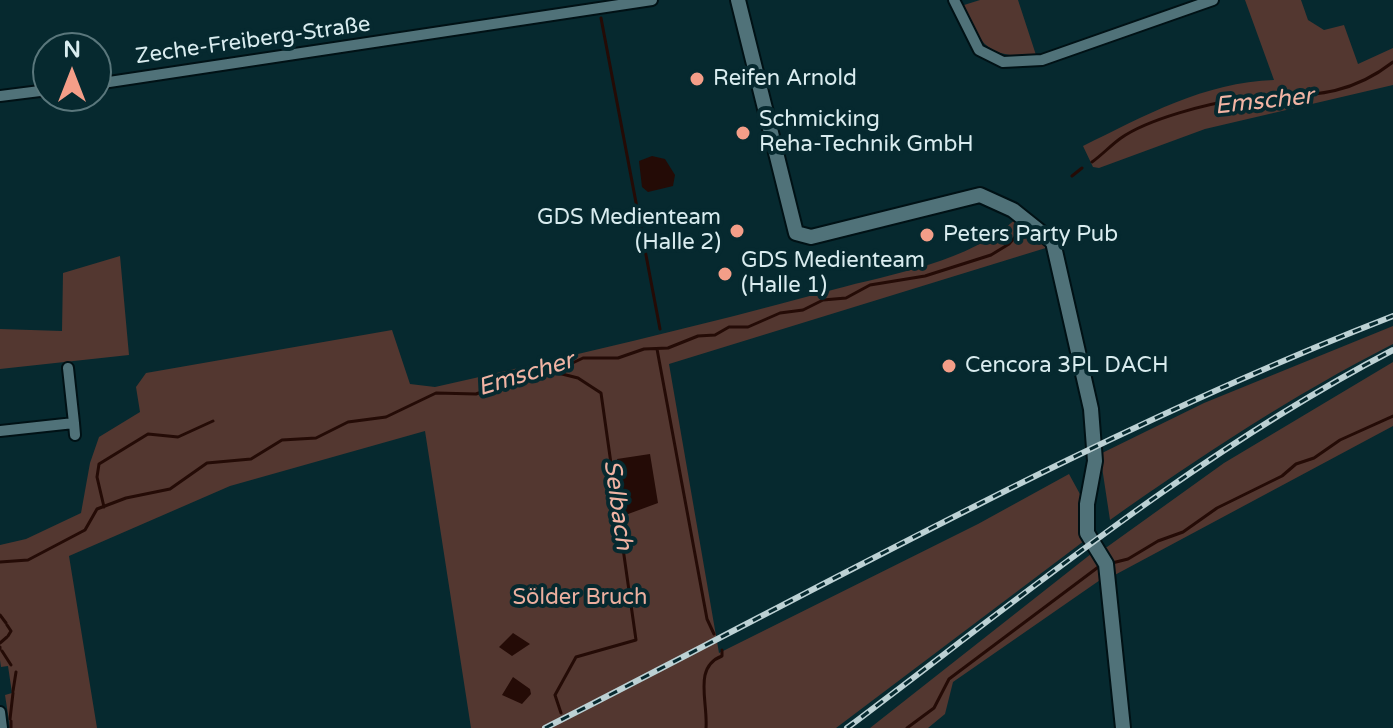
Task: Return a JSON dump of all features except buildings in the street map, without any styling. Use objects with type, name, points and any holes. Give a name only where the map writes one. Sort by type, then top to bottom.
[{"type":"street","name":"Zeche-Freiberg-Straße","points":[[112,82],[652,0]]},
{"type":"street","points":[[738,0],[796,233],[811,237],[980,195],[1013,210],[1053,242],[1091,409],[1095,461],[1087,504],[1087,533],[1106,564],[1123,728]]},
{"type":"street","points":[[954,0],[970,39],[979,50],[1014,63],[1054,56],[1213,0]]},
{"type":"street","points":[[0,96],[32,92]]},
{"type":"street","points":[[68,368],[75,435]]},
{"type":"street","points":[[0,431],[74,423]]},
{"type":"street","points":[[0,712],[2,728]]},
{"type":"green space","points":[[980,0],[1018,0],[1036,55],[1008,55],[988,47],[975,31],[964,5]]},
{"type":"green space","points":[[1245,0],[1301,0],[1308,20],[1324,30],[1344,25],[1358,64],[1393,48],[1393,85],[1205,129],[1099,168],[1093,167],[1083,146],[1129,123],[1199,94],[1248,82],[1274,80]]},
{"type":"green space","name":"Sölder Bruch","points":[[1017,218],[1049,247],[669,364],[719,653],[978,524],[1069,474],[1081,496],[1080,536],[1084,541],[836,728],[471,728],[425,431],[230,486],[69,556],[97,728],[10,728],[5,695],[12,693],[8,666],[1,667],[0,660],[0,545],[26,539],[81,513],[90,463],[99,437],[140,412],[136,387],[146,373],[392,330],[410,384],[435,387],[683,329],[905,272],[976,246]]},
{"type":"green space","points":[[120,256],[129,355],[0,369],[0,329],[62,331],[63,273]]},
{"type":"green space","points":[[1393,326],[1393,344],[1248,427],[1110,520],[1100,454],[1204,403]]},
{"type":"green space","points":[[1393,362],[1393,426],[1111,577],[1100,547],[1107,547],[1224,463]]},
{"type":"green space","points":[[1096,550],[1103,578],[953,682],[945,714],[928,728],[870,728]]},
{"type":"shaded area","points":[[652,156],[665,159],[675,175],[673,186],[648,192],[642,187],[639,161]]},
{"type":"shaded area","points":[[650,454],[658,503],[620,517],[623,510],[617,459]]},
{"type":"shaded area","points":[[513,633],[530,644],[512,656],[499,647]]},
{"type":"shaded area","points":[[513,677],[530,689],[531,694],[522,704],[502,695]]},
{"type":"waterway","points":[[601,18],[660,329]]},
{"type":"waterway","name":"Emscher","points":[[1092,162],[1121,138],[1162,118],[1228,101],[1339,90],[1375,75],[1393,62]]},
{"type":"waterway","name":"Emscher","points":[[1072,176],[1082,168]]},
{"type":"waterway","name":"Emscher","points":[[0,562],[28,560],[85,530],[97,509],[126,498],[170,489],[207,463],[251,459],[282,440],[316,438],[348,422],[386,417],[436,393],[476,394],[507,383],[512,378],[560,369],[583,358],[618,358],[644,349],[668,348],[698,336],[715,335],[729,327],[748,327],[780,313],[803,310],[823,300],[846,298],[870,285],[925,276],[991,255],[1009,244],[1023,228]]},
{"type":"waterway","points":[[657,349],[707,619],[714,634]]},
{"type":"waterway","name":"Selbach","points":[[554,372],[578,378],[601,393],[636,640],[576,657],[555,695],[561,713]]},
{"type":"waterway","points":[[1112,563],[1128,559],[1158,541],[1183,532],[1217,508],[1282,476],[1296,464],[1314,458],[1340,440],[1393,416]]},
{"type":"waterway","points":[[104,507],[97,477],[99,464],[148,434],[178,437],[213,421]]},
{"type":"waterway","points":[[907,728],[934,708],[949,679],[1101,565]]},
{"type":"waterway","points":[[0,615],[6,623]]},
{"type":"waterway","points":[[7,625],[11,631],[8,636]]},
{"type":"waterway","points":[[0,643],[7,637]]},
{"type":"waterway","points":[[706,728],[705,676],[713,661],[722,656],[722,650]]},
{"type":"waterway","points":[[2,651],[11,665]]},
{"type":"waterway","points":[[13,691],[16,672]]},
{"type":"waterway","points":[[10,719],[13,693]]},
{"type":"waterway","points":[[11,721],[11,728]]},
{"type":"railway","points":[[545,728],[1070,459],[1176,408],[1393,316]]},
{"type":"railway","points":[[847,728],[1180,480],[1320,390],[1393,350]]},
{"type":"place","name":"Reifen Arnold","points":[[697,79]]},
{"type":"place","name":"Schmicking Reha-Technik GmbH","points":[[743,133]]},
{"type":"place","name":"GDS Medienteam (Halle 2)","points":[[737,231]]},
{"type":"place","name":"Peters Party Pub","points":[[927,235]]},
{"type":"place","name":"GDS Medienteam (Halle 1)","points":[[725,274]]},
{"type":"place","name":"Cencora 3PL DACH","points":[[949,366]]}]
